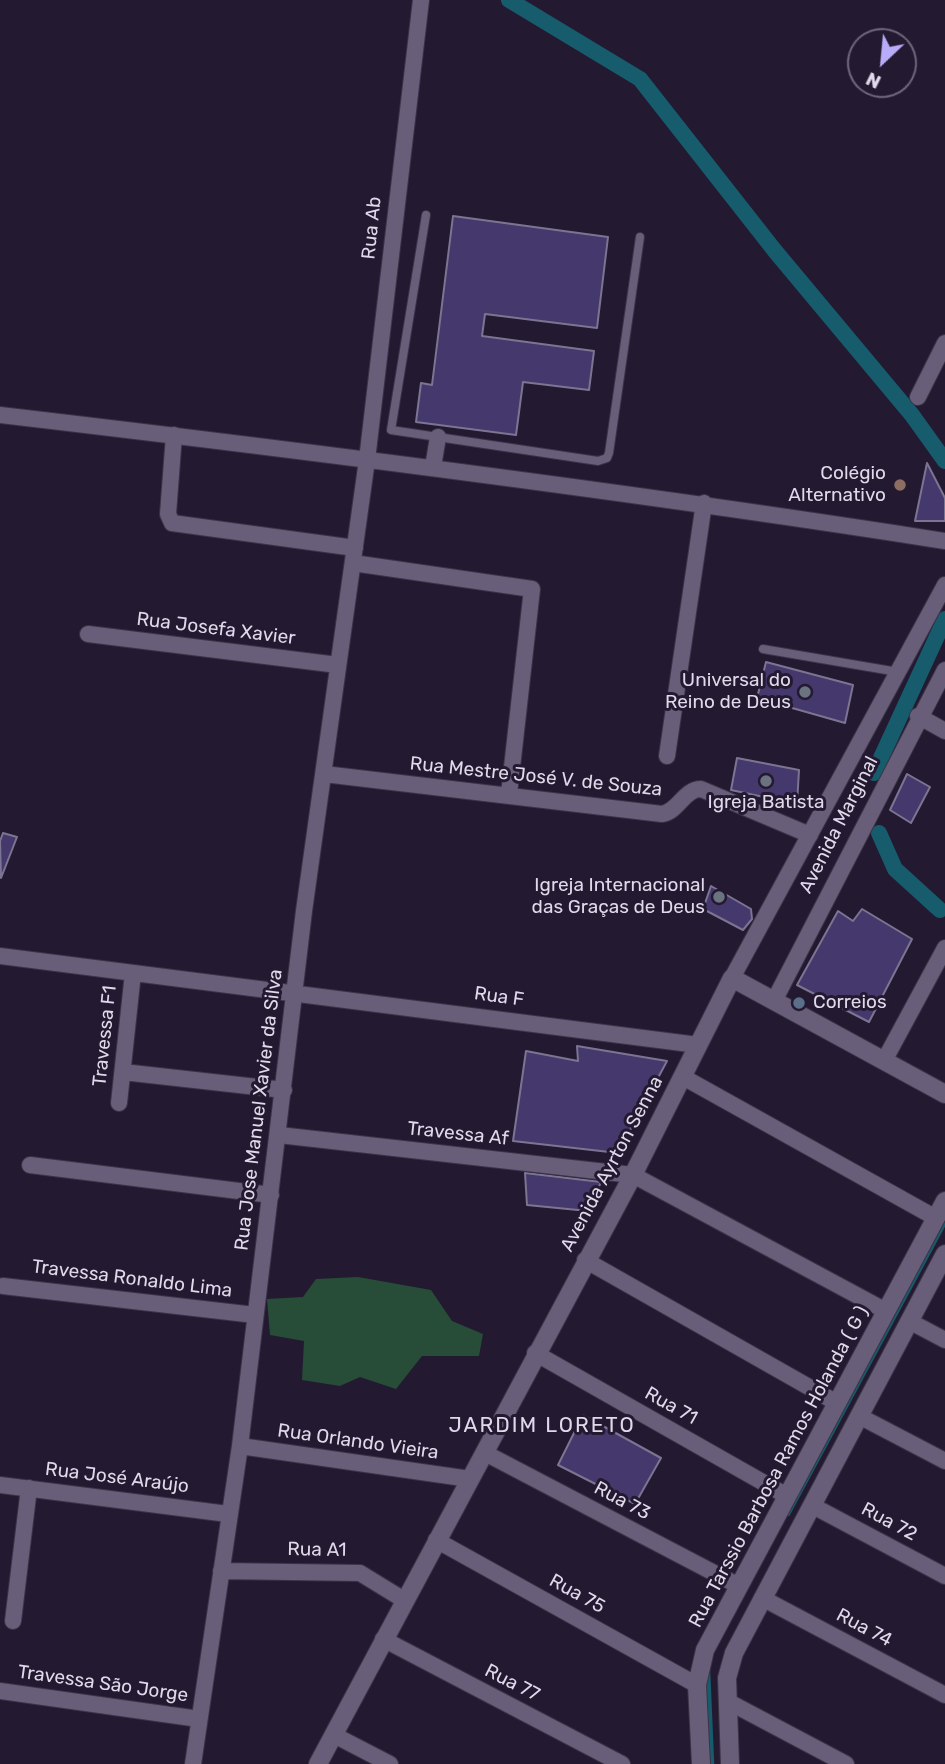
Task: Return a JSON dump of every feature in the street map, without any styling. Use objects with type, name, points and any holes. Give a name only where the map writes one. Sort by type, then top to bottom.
[{"type":"street","name":"Rua Ab","points":[[367,460],[421,0]]},
{"type":"street","points":[[918,397],[945,343]]},
{"type":"street","points":[[0,415],[433,467],[704,503],[945,541]]},
{"type":"street","points":[[174,435],[168,514],[172,523],[532,589],[509,794]]},
{"type":"street","points":[[433,467],[438,437]]},
{"type":"street","name":"Rua Jose Manuel Xavier da Silva","points":[[193,1764],[240,1446],[294,991],[367,460]]},
{"type":"street","points":[[667,756],[704,503]]},
{"type":"street","name":"Avenida Ayrton Senna","points":[[318,1764],[632,1175],[732,978],[945,585]]},
{"type":"street","name":"Rua Josefa Xavier","points":[[88,634],[338,665]]},
{"type":"street","name":"Avenida Marginal","points":[[774,1001],[918,716],[945,670]]},
{"type":"street","points":[[918,716],[945,731]]},
{"type":"street","name":"Rua Mestre José V. de Souza","points":[[324,774],[664,814],[692,791],[701,789],[810,835]]},
{"type":"street","points":[[884,1061],[945,948]]},
{"type":"street","name":"Rua F","points":[[0,956],[294,991],[698,1045]]},
{"type":"street","name":"Travessa F1","points":[[119,1103],[133,973]]},
{"type":"street","points":[[732,978],[945,1094]]},
{"type":"street","points":[[123,1072],[284,1090]]},
{"type":"street","points":[[683,1077],[936,1218]]},
{"type":"street","name":"Travessa Af","points":[[279,1135],[632,1175]]},
{"type":"street","points":[[30,1164],[271,1195]]},
{"type":"street","points":[[632,1175],[886,1311]]},
{"type":"street","name":"Rua Tarssio Barbosa Ramos Holanda ( G )","points":[[701,1764],[697,1685],[701,1659],[945,1201]]},
{"type":"street","points":[[730,1764],[727,1701],[729,1667],[762,1598],[945,1254]]},
{"type":"street","points":[[585,1260],[837,1403]]},
{"type":"street","name":"Travessa Ronaldo Lima","points":[[3,1286],[255,1315]]},
{"type":"street","points":[[909,1321],[945,1340]]},
{"type":"street","name":"Rua 71","points":[[535,1353],[787,1496]]},
{"type":"street","points":[[859,1416],[945,1461]]},
{"type":"street","name":"Rua Orlando Vieira","points":[[240,1446],[470,1479]]},
{"type":"street","points":[[813,1447],[836,1459]]},
{"type":"street","name":"Rua 73","points":[[485,1453],[739,1586]]},
{"type":"street","name":"Rua José Araújo","points":[[0,1485],[228,1514]]},
{"type":"street","points":[[13,1621],[29,1488]]},
{"type":"street","name":"Rua 72","points":[[813,1506],[945,1576]]},
{"type":"street","name":"Rua 75","points":[[436,1539],[697,1685]]},
{"type":"street","name":"Rua A1","points":[[221,1571],[360,1573],[404,1600]]},
{"type":"street","name":"Rua 74","points":[[762,1598],[945,1695]]},
{"type":"street","name":"Rua 77","points":[[383,1639],[622,1764]]},
{"type":"street","name":"Travessa São Jorge","points":[[0,1691],[200,1718]]},
{"type":"street","points":[[727,1701],[846,1764]]},
{"type":"street","points":[[334,1735],[390,1764]]},
{"type":"lane","points":[[426,215],[391,428],[598,461],[607,458],[640,237]]},
{"type":"lane","points":[[763,649],[898,672]]},
{"type":"green space","points":[[358,1277],[431,1290],[452,1321],[483,1334],[479,1356],[422,1356],[396,1389],[360,1377],[340,1386],[302,1380],[304,1341],[270,1335],[267,1299],[303,1297],[316,1279]]},
{"type":"building","points":[[453,216],[608,237],[597,328],[485,314],[482,336],[594,351],[589,390],[523,382],[516,435],[416,422],[421,383],[432,385]]},
{"type":"building","points":[[927,463],[945,498],[945,521],[915,521]]},
{"type":"building","name":"Universal do Reino de Deus","points":[[766,662],[853,685],[845,723],[757,698]]},
{"type":"building","name":"Igreja Batista","points":[[737,758],[799,770],[797,804],[731,790]]},
{"type":"building","points":[[907,774],[930,787],[911,823],[890,810]]},
{"type":"building","points":[[3,833],[17,837],[1,878],[0,841]]},
{"type":"building","name":"Igreja Internacional das Graças de Deus","points":[[711,886],[751,909],[752,919],[743,930],[703,909]]},
{"type":"building","points":[[862,909],[912,939],[869,1022],[797,985],[838,911],[853,921]]},
{"type":"building","points":[[577,1046],[667,1061],[618,1153],[513,1141],[526,1051],[578,1061]]},
{"type":"building","points":[[525,1173],[601,1182],[588,1211],[527,1205]]},
{"type":"building","points":[[583,1415],[661,1458],[635,1504],[558,1465]]},
{"type":"waterway","points":[[509,0],[640,79],[775,251],[912,415],[945,461]]},
{"type":"waterway","points":[[874,773],[945,619]]},
{"type":"waterway","points":[[879,833],[895,869],[940,910]]},
{"type":"waterway","points":[[788,1514],[945,1222]]},
{"type":"waterway","points":[[708,1670],[712,1764]]},
{"type":"place","name":"Colégio Alternativo","points":[[900,485]]},
{"type":"place","name":"Universal do Reino de Deus","points":[[805,692]]},
{"type":"place","name":"Igreja Batista","points":[[766,781]]},
{"type":"place","name":"Igreja Internacional das Graças de Deus","points":[[719,897]]},
{"type":"place","name":"Correios","points":[[799,1003]]},
{"type":"district","name":"JARDIM LORETO","points":[[542,1426]]}]
